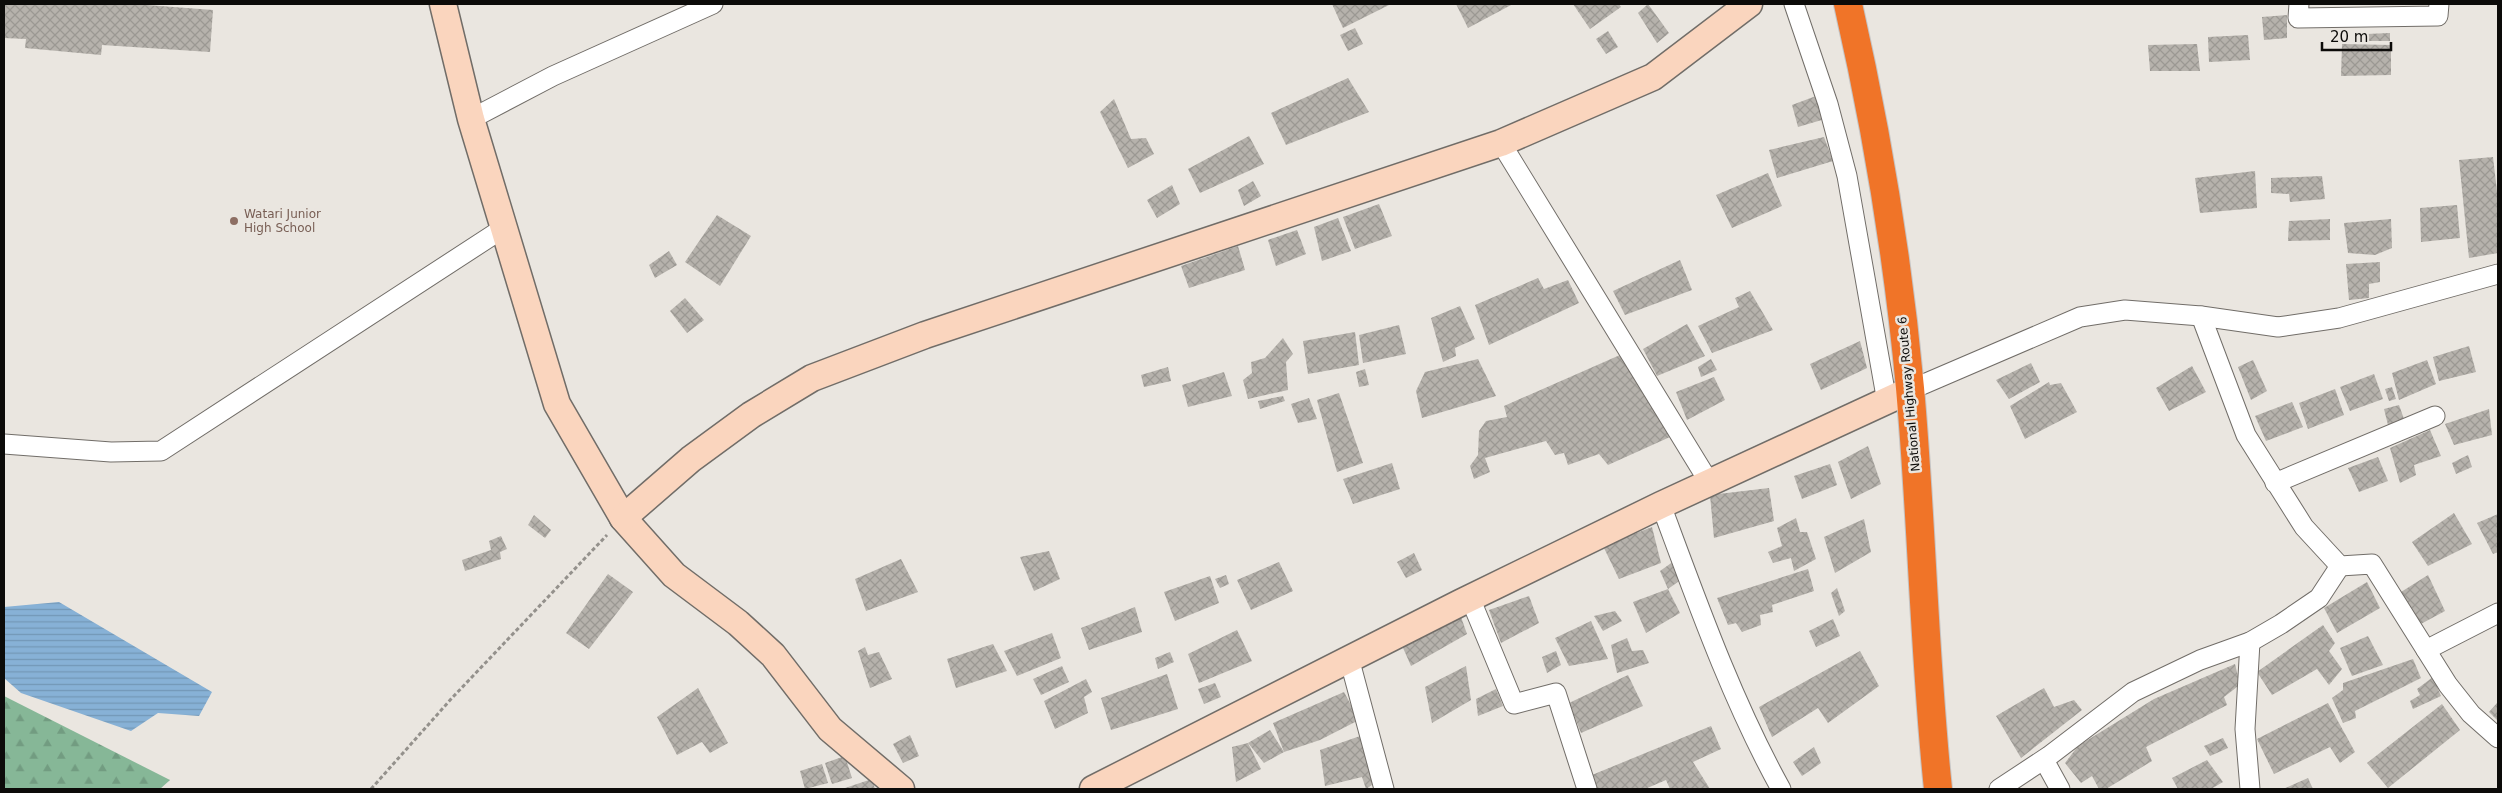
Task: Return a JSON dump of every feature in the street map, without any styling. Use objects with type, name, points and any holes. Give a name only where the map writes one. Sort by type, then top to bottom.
[{"type":"highway","name":"National Highway Route 6","points":[[1848,4],[1869,97],[1895,247],[1899,396],[1938,789]]},
{"type":"street","points":[[442,4],[471,119],[502,229],[557,404],[623,518],[674,575],[738,623],[773,655],[830,729],[901,789]]},
{"type":"street","points":[[471,119],[554,76],[713,4]]},
{"type":"street","points":[[623,518],[691,459],[751,415],[812,378],[925,336],[1501,143],[1653,77],[1749,4]]},
{"type":"street","points":[[1794,4],[1828,104],[1899,396]]},
{"type":"street","points":[[2299,4],[2298,18],[2438,16],[2439,4]]},
{"type":"street","points":[[1501,143],[1709,482]]},
{"type":"street","points":[[4,444],[111,452],[161,451],[211,416],[502,229]]},
{"type":"street","points":[[1093,789],[1349,658],[1661,504],[1899,396],[2080,317],[2125,310],[2201,316],[2278,328],[2339,318],[2498,274]]},
{"type":"street","points":[[2201,316],[2246,435],[2304,527],[2340,566]]},
{"type":"street","points":[[2275,483],[2435,416]]},
{"type":"street","points":[[1661,504],[1686,573],[1756,741],[1780,789]]},
{"type":"street","points":[[2340,566],[2372,564],[2400,605],[2448,685],[2471,714],[2498,738]]},
{"type":"street","points":[[1999,789],[2044,760],[2134,692],[2200,660],[2250,642],[2281,624],[2319,598],[2340,566]]},
{"type":"street","points":[[1470,598],[1514,704],[1556,693],[1587,789]]},
{"type":"street","points":[[2426,650],[2498,612]]},
{"type":"street","points":[[2250,642],[2245,729],[2250,789]]},
{"type":"street","points":[[1349,658],[1384,789]]},
{"type":"street","points":[[2044,760],[2060,789]]},
{"type":"path","points":[[371,789],[441,710],[623,518]]},
{"type":"green space","points":[[4,696],[170,780],[160,789],[4,789]]},
{"type":"water","points":[[59,602],[212,692],[199,716],[158,713],[131,731],[21,693],[4,678],[4,607]]},
{"type":"building","points":[[4,4],[134,4],[213,10],[210,52],[102,45],[101,55],[25,48],[26,39],[4,38]]},
{"type":"building","points":[[1332,4],[1389,4],[1389,5],[1343,28]]},
{"type":"building","points":[[1456,4],[1513,4],[1468,28]]},
{"type":"building","points":[[1573,4],[1619,4],[1621,7],[1590,29]]},
{"type":"building","points":[[1648,4],[1669,33],[1657,43],[1638,13]]},
{"type":"building","points":[[2287,15],[2287,38],[2264,40],[2262,17]]},
{"type":"building","points":[[1355,28],[1363,44],[1348,51],[1340,35]]},
{"type":"building","points":[[1608,31],[1618,47],[1606,54],[1596,39]]},
{"type":"building","points":[[2390,33],[2390,41],[2368,41],[2366,34]]},
{"type":"building","points":[[2248,35],[2250,60],[2209,62],[2208,37]]},
{"type":"building","points":[[2197,44],[2200,71],[2150,71],[2148,45]]},
{"type":"building","points":[[2342,44],[2391,45],[2391,75],[2341,76]]},
{"type":"building","points":[[1348,78],[1369,112],[1286,145],[1271,113]]},
{"type":"building","points":[[1816,96],[1825,119],[1798,127],[1792,105]]},
{"type":"building","points":[[1114,99],[1131,139],[1146,138],[1154,154],[1128,168],[1100,112]]},
{"type":"building","points":[[1249,136],[1264,164],[1200,193],[1188,169]]},
{"type":"building","points":[[1824,137],[1833,161],[1777,178],[1769,150]]},
{"type":"building","points":[[2493,157],[2498,200],[2498,253],[2469,258],[2459,160]]},
{"type":"building","points":[[2255,171],[2257,208],[2200,213],[2195,178]]},
{"type":"building","points":[[1768,173],[1782,206],[1732,228],[1716,195]]},
{"type":"building","points":[[2322,176],[2325,199],[2290,202],[2289,194],[2271,193],[2271,178]]},
{"type":"building","points":[[1253,181],[1261,196],[1244,206],[1238,190]]},
{"type":"building","points":[[1172,185],[1180,204],[1157,218],[1147,200]]},
{"type":"building","points":[[1379,204],[1392,236],[1355,249],[1343,217]]},
{"type":"building","points":[[2457,205],[2460,238],[2421,242],[2420,208]]},
{"type":"building","points":[[717,215],[751,236],[720,286],[685,262]]},
{"type":"building","points":[[1338,218],[1351,251],[1322,261],[1314,227]]},
{"type":"building","points":[[2330,219],[2330,240],[2288,241],[2289,221]]},
{"type":"building","points":[[2391,219],[2392,248],[2375,255],[2348,253],[2344,223]]},
{"type":"building","points":[[1297,230],[1306,254],[1276,266],[1268,240]]},
{"type":"building","points":[[1238,246],[1245,270],[1189,288],[1181,266]]},
{"type":"building","points":[[669,251],[677,265],[655,278],[649,265]]},
{"type":"building","points":[[1680,260],[1692,290],[1625,315],[1613,291]]},
{"type":"building","points":[[2380,262],[2380,282],[2369,284],[2369,298],[2349,300],[2346,264]]},
{"type":"building","points":[[1538,278],[1544,289],[1568,280],[1579,303],[1489,345],[1475,305]]},
{"type":"building","points":[[1750,291],[1773,330],[1712,353],[1698,326],[1739,307],[1735,298]]},
{"type":"building","points":[[685,298],[704,320],[687,333],[670,311]]},
{"type":"building","points":[[1460,306],[1475,339],[1455,348],[1456,356],[1443,362],[1431,318]]},
{"type":"building","points":[[1687,324],[1705,356],[1657,376],[1643,349]]},
{"type":"building","points":[[1399,325],[1406,354],[1363,363],[1359,335]]},
{"type":"building","points":[[1355,332],[1359,365],[1308,374],[1303,341]]},
{"type":"building","points":[[1283,338],[1293,354],[1286,362],[1288,390],[1248,399],[1243,380],[1252,373],[1251,362],[1265,358]]},
{"type":"building","points":[[1860,341],[1867,368],[1821,390],[1810,364]]},
{"type":"building","points":[[2469,346],[2476,372],[2439,381],[2433,357]]},
{"type":"building","points":[[1620,355],[1670,437],[1608,465],[1599,454],[1568,465],[1564,453],[1555,455],[1546,441],[1485,458],[1490,472],[1474,479],[1470,466],[1478,455],[1479,431],[1486,421],[1507,417],[1504,406]]},
{"type":"building","points":[[1478,359],[1496,396],[1422,418],[1416,391],[1425,372]]},
{"type":"building","points":[[1711,359],[1717,370],[1701,377],[1698,367]]},
{"type":"building","points":[[2253,360],[2267,391],[2251,400],[2238,367]]},
{"type":"building","points":[[2427,360],[2436,384],[2399,400],[2392,373]]},
{"type":"building","points":[[2031,363],[2040,382],[2009,399],[1996,380]]},
{"type":"building","points":[[2192,366],[2206,392],[2169,411],[2156,388]]},
{"type":"building","points":[[1168,367],[1171,381],[1144,387],[1141,375]]},
{"type":"building","points":[[1365,369],[1369,385],[1359,387],[1356,372]]},
{"type":"building","points":[[1224,372],[1232,396],[1188,407],[1182,385]]},
{"type":"building","points":[[2374,374],[2383,399],[2350,411],[2340,387]]},
{"type":"building","points":[[1714,377],[1725,400],[1687,420],[1676,392]]},
{"type":"building","points":[[2049,382],[2050,385],[2061,383],[2077,412],[2025,439],[2010,406]]},
{"type":"building","points":[[2392,387],[2396,399],[2389,401],[2385,389]]},
{"type":"building","points":[[2335,389],[2344,415],[2308,429],[2299,403]]},
{"type":"building","points":[[1339,393],[1363,463],[1337,472],[1317,400]]},
{"type":"building","points":[[1283,396],[1285,401],[1260,409],[1258,401]]},
{"type":"building","points":[[1309,398],[1317,419],[1298,423],[1291,404]]},
{"type":"building","points":[[2292,402],[2303,427],[2266,441],[2255,416]]},
{"type":"building","points":[[2399,405],[2404,419],[2388,425],[2384,409]]},
{"type":"building","points":[[2489,409],[2492,435],[2454,445],[2445,424]]},
{"type":"building","points":[[2430,430],[2441,456],[2414,465],[2416,475],[2400,483],[2390,448]]},
{"type":"building","points":[[1868,446],[1881,484],[1851,499],[1838,462]]},
{"type":"building","points":[[2468,455],[2472,467],[2456,474],[2452,463]]},
{"type":"building","points":[[2378,457],[2388,481],[2359,492],[2348,468]]},
{"type":"building","points":[[1392,463],[1400,489],[1353,504],[1343,479]]},
{"type":"building","points":[[1830,464],[1837,485],[1802,499],[1794,476]]},
{"type":"building","points":[[1769,488],[1774,521],[1714,538],[1710,495]]},
{"type":"building","points":[[2454,513],[2472,544],[2428,566],[2412,542]]},
{"type":"building","points":[[2498,514],[2498,552],[2493,554],[2477,523]]},
{"type":"building","points":[[534,515],[551,530],[545,538],[528,525]]},
{"type":"building","points":[[1796,518],[1800,532],[1807,532],[1816,559],[1794,571],[1791,558],[1773,563],[1768,552],[1782,546],[1777,528]]},
{"type":"building","points":[[1864,519],[1871,552],[1835,573],[1824,537]]},
{"type":"building","points":[[1652,527],[1661,563],[1619,579],[1603,546]]},
{"type":"building","points":[[501,536],[507,549],[500,552],[501,559],[465,571],[462,560],[491,550],[489,541]]},
{"type":"building","points":[[1049,551],[1060,579],[1034,591],[1020,557]]},
{"type":"building","points":[[1414,553],[1422,570],[1406,578],[1397,562]]},
{"type":"building","points":[[901,559],[918,592],[866,611],[855,579]]},
{"type":"building","points":[[1674,561],[1682,579],[1668,589],[1660,571]]},
{"type":"building","points":[[1279,562],[1293,591],[1251,610],[1237,580]]},
{"type":"building","points":[[1808,569],[1814,591],[1772,605],[1773,612],[1760,615],[1761,625],[1742,632],[1736,623],[1728,625],[1717,598]]},
{"type":"building","points":[[608,574],[633,592],[589,649],[566,633]]},
{"type":"building","points":[[1226,575],[1229,584],[1220,588],[1215,579]]},
{"type":"building","points":[[2428,575],[2445,611],[2419,625],[2401,592]]},
{"type":"building","points":[[1210,576],[1219,603],[1175,621],[1164,592]]},
{"type":"building","points":[[2367,582],[2380,608],[2337,633],[2324,608]]},
{"type":"building","points":[[1837,588],[1845,611],[1839,616],[1831,593]]},
{"type":"building","points":[[1668,589],[1680,613],[1646,633],[1633,602]]},
{"type":"building","points":[[1529,596],[1539,623],[1501,643],[1489,610]]},
{"type":"building","points":[[1135,607],[1142,632],[1089,650],[1081,628]]},
{"type":"building","points":[[1615,611],[1622,621],[1603,631],[1594,616]]},
{"type":"building","points":[[1461,617],[1467,634],[1411,666],[1400,641]]},
{"type":"building","points":[[1833,619],[1840,636],[1816,647],[1809,631]]},
{"type":"building","points":[[1591,621],[1608,659],[1569,666],[1555,638]]},
{"type":"building","points":[[2323,625],[2335,643],[2329,651],[2342,669],[2329,685],[2317,669],[2272,695],[2257,672]]},
{"type":"building","points":[[1237,630],[1252,661],[1199,683],[1188,654]]},
{"type":"building","points":[[1052,633],[1061,658],[1017,676],[1004,651]]},
{"type":"building","points":[[2368,636],[2383,665],[2352,676],[2340,648]]},
{"type":"building","points":[[1627,638],[1632,651],[1643,650],[1649,663],[1617,673],[1611,645]]},
{"type":"building","points":[[993,644],[1007,671],[956,688],[947,659]]},
{"type":"building","points":[[865,647],[868,655],[879,652],[892,679],[870,688],[858,651]]},
{"type":"building","points":[[1556,651],[1561,665],[1547,673],[1542,657]]},
{"type":"building","points":[[1860,651],[1879,686],[1828,723],[1818,708],[1772,737],[1759,707]]},
{"type":"building","points":[[1170,652],[1174,662],[1158,669],[1155,658]]},
{"type":"building","points":[[2413,659],[2421,678],[2355,711],[2356,718],[2343,723],[2332,698],[2343,690],[2343,683]]},
{"type":"building","points":[[2235,664],[2238,676],[2237,687],[2224,697],[2227,705],[2146,747],[2152,761],[2106,789],[2099,789],[2092,776],[2081,783],[2065,763],[2078,746],[2154,699]]},
{"type":"building","points":[[1062,666],[1069,682],[1041,695],[1033,679]]},
{"type":"building","points":[[1466,666],[1471,700],[1432,723],[1425,687]]},
{"type":"building","points":[[1167,674],[1178,709],[1111,730],[1101,698]]},
{"type":"building","points":[[1628,675],[1643,706],[1581,733],[1569,703]]},
{"type":"building","points":[[2433,677],[2441,696],[2413,709],[2410,701],[2420,695],[2417,689]]},
{"type":"building","points":[[1086,679],[1092,692],[1084,697],[1088,713],[1055,729],[1044,701]]},
{"type":"building","points":[[1215,683],[1221,697],[1204,704],[1198,689]]},
{"type":"building","points":[[698,688],[728,743],[710,753],[702,742],[677,755],[657,717]]},
{"type":"building","points":[[2044,688],[2054,707],[2074,700],[2082,710],[2021,758],[1996,716]]},
{"type":"building","points":[[1496,689],[1503,706],[1478,716],[1476,699]]},
{"type":"building","points":[[1344,692],[1359,720],[1320,740],[1284,752],[1273,723]]},
{"type":"building","points":[[2498,702],[2498,721],[2489,712]]},
{"type":"building","points":[[2328,703],[2355,752],[2340,763],[2330,747],[2274,774],[2257,739]]},
{"type":"building","points":[[2442,704],[2460,730],[2388,788],[2367,763]]},
{"type":"building","points":[[1711,726],[1721,749],[1693,762],[1710,789],[1670,789],[1666,780],[1645,789],[1595,789],[1592,775]]},
{"type":"building","points":[[1270,730],[1284,752],[1264,763],[1248,743]]},
{"type":"building","points":[[910,735],[919,756],[903,763],[893,744]]},
{"type":"building","points":[[1363,735],[1381,779],[1366,789],[1362,777],[1325,786],[1320,750]]},
{"type":"building","points":[[2223,738],[2228,748],[2210,756],[2204,746]]},
{"type":"building","points":[[1248,743],[1261,769],[1236,782],[1232,747]]},
{"type":"building","points":[[1814,747],[1821,763],[1802,776],[1793,762]]},
{"type":"building","points":[[845,756],[852,778],[832,784],[825,763]]},
{"type":"building","points":[[2207,760],[2223,782],[2211,789],[2178,789],[2172,778]]},
{"type":"building","points":[[822,764],[828,783],[805,789],[800,771]]},
{"type":"building","points":[[2308,778],[2313,789],[2283,789]]},
{"type":"building","points":[[872,779],[875,789],[842,789]]},
{"type":"place","name":"Watari Junior High School","points":[[234,221]]}]
